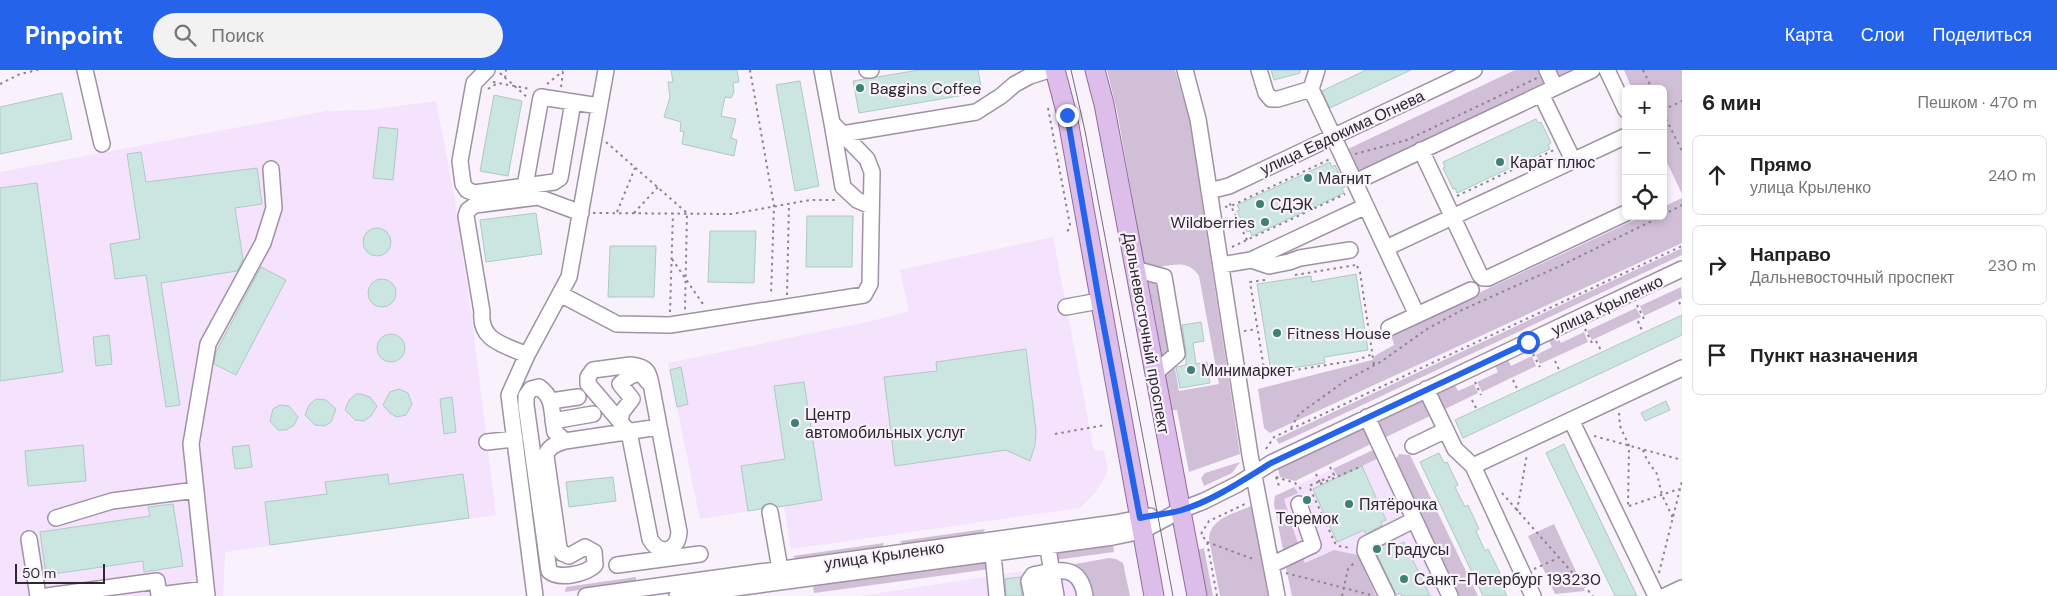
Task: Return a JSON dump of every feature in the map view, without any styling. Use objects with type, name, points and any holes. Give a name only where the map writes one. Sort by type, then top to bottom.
[{"type":"main road","points":[[1055,70],[1067,115],[1099,301],[1154,596]]},
{"type":"main road","name":"Дальневосточный проспект","points":[[1095,70],[1104,104],[1197,596]]},
{"type":"street","points":[[85,70],[102,144]]},
{"type":"street","points":[[535,596],[509,395],[527,355],[569,277],[606,70]]},
{"type":"street","points":[[822,70],[843,188],[857,200],[871,206]]},
{"type":"street","points":[[842,134],[976,112],[1001,96],[1015,84],[1030,76],[1049,70]]},
{"type":"street","points":[[1185,70],[1198,119],[1254,474],[1277,596]]},
{"type":"street","points":[[1259,70],[1266,93],[1271,98],[1278,99],[1311,89]]},
{"type":"street","points":[[1317,70],[1311,89],[1417,315]]},
{"type":"street","name":"улица Евдокима Огнева","points":[[1209,191],[1229,186],[1474,70]]},
{"type":"street","points":[[1356,185],[1421,150],[1592,70]]},
{"type":"street","points":[[1607,70],[1622,102]]},
{"type":"street","points":[[1548,71],[1556,87]]},
{"type":"street","points":[[482,75],[474,84],[460,161],[463,184],[467,190],[474,193],[554,182],[560,178],[566,101]]},
{"type":"street","points":[[1541,94],[1573,160]]},
{"type":"street","points":[[525,186],[541,99],[599,106]]},
{"type":"street","points":[[560,294],[617,324],[677,324],[864,295],[870,284],[872,172],[868,159],[832,123]]},
{"type":"street","points":[[1386,248],[1622,138]]},
{"type":"street","points":[[1421,150],[1483,278],[1488,278],[1622,215]]},
{"type":"street","points":[[46,596],[157,581],[159,595],[207,593],[191,444],[208,344],[263,242],[274,208],[271,169]]},
{"type":"street","points":[[527,355],[493,340],[485,333],[481,323],[482,312],[466,216],[468,210],[475,206],[538,197],[581,212]]},
{"type":"street","points":[[1221,265],[1251,260],[1366,206]]},
{"type":"street","points":[[1251,260],[1269,266],[1300,258],[1350,250]]},
{"type":"street","points":[[1135,269],[1164,277],[1177,354],[1154,374]]},
{"type":"street","name":"улица Крыленко","points":[[586,596],[706,586],[727,587],[1046,540],[1141,524],[1204,501],[1271,463],[1682,269]]},
{"type":"street","points":[[1390,328],[1471,290]]},
{"type":"street","points":[[1066,307],[1099,301]]},
{"type":"street","points":[[625,426],[588,384],[588,377],[593,370],[631,365],[640,366],[648,372],[652,389],[679,532],[679,540],[674,546],[667,549],[660,550],[654,546],[650,539],[622,412],[632,399],[620,384],[630,376],[637,374],[645,377],[652,389]]},
{"type":"street","points":[[1473,466],[1530,439],[1574,426],[1617,398],[1682,368]]},
{"type":"street","points":[[565,441],[555,432],[551,402],[547,393],[539,387],[532,389],[526,396],[549,570],[559,576],[589,570],[595,565],[595,558],[594,552],[585,547],[569,556],[562,553],[559,548],[546,456],[547,451],[565,441],[625,426],[659,427]]},
{"type":"street","points":[[1426,389],[1455,449],[1473,466],[1533,596]]},
{"type":"street","points":[[551,402],[578,397]]},
{"type":"street","points":[[553,421],[594,414]]},
{"type":"street","points":[[1367,417],[1450,596]]},
{"type":"street","points":[[1574,426],[1622,509],[1659,595],[1682,588]]},
{"type":"street","points":[[1414,446],[1446,430]]},
{"type":"street","points":[[487,442],[515,439]]},
{"type":"street","points":[[56,518],[112,501],[196,490]]},
{"type":"street","points":[[1271,565],[1313,545],[1301,497]]},
{"type":"street","points":[[770,512],[780,569]]},
{"type":"street","points":[[1387,596],[1365,549],[1366,544],[1414,520]]},
{"type":"street","points":[[30,540],[38,596]]},
{"type":"street","points":[[1046,540],[1047,572],[1056,596]]},
{"type":"street","points":[[992,547],[997,596]]},
{"type":"street","name":"улица Крыленко","points":[[727,587],[780,569],[992,547]]},
{"type":"street","points":[[617,564],[700,554]]},
{"type":"street","points":[[1032,596],[1029,580],[1033,575],[1066,570],[1073,574],[1082,584],[1085,596]]},
{"type":"street","points":[[1044,596],[1040,577],[1047,572]]},
{"type":"street","name":"улица Крыленко","points":[[677,596],[706,586]]},
{"type":"path","points":[[0,84],[20,74],[38,70]]},
{"type":"path","points":[[496,70],[514,86],[541,99]]},
{"type":"path","points":[[505,78],[506,70]]},
{"type":"path","points":[[751,70],[750,74],[774,206],[771,310]]},
{"type":"path","points":[[1643,70],[1650,85]]},
{"type":"path","points":[[541,99],[542,88],[563,71]]},
{"type":"path","points":[[563,71],[566,101]]},
{"type":"path","points":[[1222,207],[1231,206],[1342,156],[1406,140],[1548,71]]},
{"type":"path","points":[[482,75],[514,86],[541,99]]},
{"type":"path","points":[[1667,110],[1682,101]]},
{"type":"path","points":[[1048,102],[1070,225],[1068,233]]},
{"type":"path","points":[[1667,120],[1682,151]]},
{"type":"path","points":[[595,132],[687,213],[686,279],[677,324]]},
{"type":"path","points":[[1678,143],[1682,142]]},
{"type":"path","points":[[1445,201],[1565,145]]},
{"type":"path","points":[[617,213],[635,168]]},
{"type":"path","points":[[1229,248],[1356,185]]},
{"type":"path","points":[[634,213],[658,187]]},
{"type":"path","points":[[1227,198],[1247,240]]},
{"type":"path","points":[[581,212],[732,214],[810,200],[857,200]]},
{"type":"path","points":[[786,307],[789,204]]},
{"type":"path","points":[[1667,213],[1682,205]]},
{"type":"path","points":[[673,213],[672,259],[677,324]]},
{"type":"path","points":[[1291,429],[1299,414],[1345,381],[1374,365],[1427,329],[1462,310],[1562,265],[1654,220]]},
{"type":"path","points":[[1266,449],[1274,437],[1682,246]]},
{"type":"path","points":[[1350,250],[1360,272],[1374,365]]},
{"type":"path","points":[[672,259],[713,318]]},
{"type":"path","points":[[1289,276],[1356,265]]},
{"type":"path","points":[[1269,279],[1250,282],[1265,375],[1357,360],[1373,354]]},
{"type":"path","points":[[1679,302],[1682,307]]},
{"type":"path","points":[[1638,321],[1643,332]]},
{"type":"path","points":[[1244,331],[1257,329]]},
{"type":"path","points":[[1596,341],[1602,352]]},
{"type":"path","points":[[1555,361],[1560,372]]},
{"type":"path","points":[[1513,380],[1518,391]]},
{"type":"path","points":[[1617,398],[1620,426],[1629,446],[1622,509],[1680,488]]},
{"type":"path","points":[[1472,400],[1477,410]]},
{"type":"path","points":[[1055,434],[1105,426]]},
{"type":"path","points":[[1574,426],[1629,446],[1682,460]]},
{"type":"path","points":[[1517,511],[1530,439]]},
{"type":"path","points":[[1643,450],[1647,460],[1657,474],[1662,495],[1672,518]]},
{"type":"path","points":[[1362,466],[1320,484],[1309,486],[1338,546],[1365,549]]},
{"type":"path","points":[[1320,484],[1334,475],[1330,467]]},
{"type":"path","points":[[1274,471],[1280,489]]},
{"type":"path","points":[[1316,474],[1320,484]]},
{"type":"path","points":[[1276,477],[1295,483],[1301,497]]},
{"type":"path","points":[[1659,595],[1672,518],[1682,480]]},
{"type":"path","points":[[1500,491],[1593,596]]},
{"type":"path","points":[[1217,596],[1207,542],[1201,534],[1209,521],[1248,503]]},
{"type":"path","points":[[1207,542],[1271,565]]},
{"type":"path","points":[[1342,596],[1348,568],[1365,549]]},
{"type":"path","points":[[1523,574],[1558,558]]},
{"type":"path","points":[[1285,573],[1373,596]]},
{"type":"shaded area","points":[[1107,70],[1175,70],[1189,117],[1240,454],[1189,472],[1177,410],[1171,410],[1164,374],[1174,363],[1179,391],[1219,384],[1199,276],[1194,270],[1183,265],[1177,264],[1150,268],[1144,264],[1117,111]]},
{"type":"shaded area","points":[[1515,70],[1573,70],[1358,171],[1348,149]]},
{"type":"shaded area","points":[[1624,70],[1682,70],[1682,194],[1667,162],[1667,85],[1630,85]]},
{"type":"shaded area","points":[[436,101],[455,201],[496,515],[225,552],[223,596],[0,596],[0,172],[326,111],[370,110]]},
{"type":"shaded area","points":[[1682,198],[1682,243],[1270,433],[1264,428],[1258,389],[1372,360],[1376,355],[1394,345],[1391,334],[1634,220],[1667,220],[1667,205]]},
{"type":"shaded area","points":[[1053,237],[1094,451],[1104,450],[1108,471],[1097,491],[1080,508],[791,549],[784,506],[700,519],[668,363],[876,320],[909,311],[900,270]]},
{"type":"shaded area","points":[[1682,248],[1682,255],[1279,444],[1276,439]]},
{"type":"shaded area","points":[[1148,279],[1159,281],[1172,349],[1162,357]]},
{"type":"shaded area","points":[[1681,287],[1682,298],[1644,316],[1640,306]]},
{"type":"shaded area","points":[[1636,308],[1641,317],[1592,340],[1587,331]]},
{"type":"shaded area","points":[[1584,332],[1588,342],[1540,364],[1536,355],[1552,347],[1549,341],[1558,337],[1561,343]]},
{"type":"shaded area","points":[[1532,356],[1536,366],[1482,392],[1477,382],[1498,372],[1495,366],[1508,360],[1511,366]]},
{"type":"shaded area","points":[[1474,384],[1478,393],[1439,412],[1434,395],[1455,385],[1458,391]]},
{"type":"shaded area","points":[[1421,401],[1427,406],[1432,415],[1384,438],[1379,427],[1380,421]]},
{"type":"shaded area","points":[[1365,428],[1373,443],[1295,481],[1280,477],[1278,469]]},
{"type":"shaded area","points":[[1386,444],[1455,596],[1292,596],[1274,504],[1275,496]]},
{"type":"shaded area","points":[[1375,449],[1379,458],[1338,477],[1333,469]]},
{"type":"shaded area","points":[[1399,454],[1410,455],[1478,596],[1458,596],[1395,460]]},
{"type":"shaded area","points":[[1240,462],[1232,473],[1204,486],[1201,478],[1205,473]]},
{"type":"shaded area","points":[[1294,487],[1298,493],[1284,499],[1299,547],[1284,554],[1274,504],[1275,496]]},
{"type":"shaded area","points":[[1251,506],[1268,596],[1220,596],[1209,539],[1210,532],[1218,521]]},
{"type":"shaded area","points":[[1554,524],[1585,591],[1555,594],[1528,536]]},
{"type":"shaded area","points":[[985,529],[982,534],[903,545],[900,541]]},
{"type":"shaded area","points":[[884,543],[882,548],[797,560],[793,556]]},
{"type":"shaded area","points":[[1113,543],[1114,552],[1055,560],[1056,550]]},
{"type":"shaded area","points":[[1204,548],[1213,596],[1205,596],[1197,550]]},
{"type":"shaded area","points":[[1334,550],[1358,555],[1376,596],[1292,596],[1285,563],[1301,554],[1305,563]]},
{"type":"shaded area","points":[[1109,558],[1123,563],[1130,596],[1089,596],[1065,566]]},
{"type":"shaded area","points":[[985,560],[990,569],[814,593],[813,588],[817,583]]},
{"type":"shaded area","points":[[1098,560],[1105,596],[860,596]]},
{"type":"shaded area","points":[[636,577],[636,582],[565,592],[566,587]]},
{"type":"building","points":[[671,70],[737,70],[739,82],[733,83],[734,92],[731,98],[725,97],[721,116],[736,119],[731,138],[737,140],[734,156],[682,144],[684,132],[680,131],[681,122],[664,117],[670,97],[668,82],[673,82]]},
{"type":"building","points":[[919,70],[978,70],[982,92],[859,113],[853,81]]},
{"type":"building","points":[[1271,70],[1300,70],[1300,73],[1274,80]]},
{"type":"building","points":[[1366,70],[1411,70],[1330,108],[1322,91]]},
{"type":"building","points":[[800,81],[819,186],[795,191],[776,85]]},
{"type":"building","points":[[62,93],[72,139],[0,154],[0,107]]},
{"type":"building","points":[[494,95],[522,101],[508,176],[480,171]]},
{"type":"building","points":[[1536,119],[1538,123],[1541,122],[1551,143],[1548,145],[1550,149],[1457,193],[1455,188],[1453,189],[1443,168],[1445,167],[1443,162]]},
{"type":"building","points":[[379,127],[398,129],[393,180],[373,178]]},
{"type":"building","points":[[141,152],[146,182],[257,168],[262,204],[235,208],[243,259],[237,271],[161,283],[180,405],[166,407],[146,275],[115,279],[110,244],[140,239],[127,154]]},
{"type":"building","points":[[1330,162],[1332,167],[1335,165],[1345,187],[1342,188],[1344,193],[1252,236],[1250,231],[1247,232],[1237,211],[1240,210],[1237,205]]},
{"type":"building","points":[[37,183],[63,372],[0,381],[0,188]]},
{"type":"building","points":[[536,213],[542,254],[486,262],[480,220]]},
{"type":"building","points":[[807,216],[853,216],[852,267],[806,267]]},
{"type":"building","points":[[377,228],[387,232],[391,242],[387,252],[377,256],[367,252],[363,242],[367,232]]},
{"type":"building","points":[[710,231],[756,231],[754,283],[708,282]]},
{"type":"building","points":[[610,246],[656,246],[654,297],[608,297]]},
{"type":"building","points":[[261,267],[286,280],[236,375],[214,364],[216,352]]},
{"type":"building","points":[[1356,274],[1368,350],[1324,357],[1325,363],[1271,371],[1257,284],[1311,276],[1312,282]]},
{"type":"building","points":[[382,279],[392,283],[396,293],[392,303],[382,307],[372,303],[368,293],[372,283]]},
{"type":"building","points":[[1682,315],[1682,335],[1463,438],[1455,420]]},
{"type":"building","points":[[1201,322],[1204,341],[1193,343],[1196,364],[1207,362],[1210,383],[1180,388],[1176,367],[1186,365],[1182,325]]},
{"type":"building","points":[[391,334],[401,338],[405,348],[401,358],[391,362],[381,358],[377,348],[381,338]]},
{"type":"building","points":[[109,335],[112,364],[96,366],[93,337]]},
{"type":"building","points":[[1026,349],[1036,431],[1035,445],[1030,461],[1006,450],[895,466],[884,377],[937,371],[936,362]]},
{"type":"building","points":[[681,367],[688,404],[677,407],[670,370]]},
{"type":"building","name":"Центр автомобильных услуг","points":[[804,382],[822,500],[778,507],[769,503],[761,509],[748,511],[741,466],[785,459],[774,386]]},
{"type":"building","points":[[399,389],[408,393],[412,404],[406,415],[397,417],[390,413],[383,405],[390,392]]},
{"type":"building","points":[[356,394],[370,397],[377,406],[371,416],[364,421],[355,420],[345,410],[349,400]]},
{"type":"building","points":[[452,397],[456,432],[444,434],[440,399]]},
{"type":"building","points":[[316,399],[326,400],[336,409],[331,422],[324,426],[315,425],[305,415],[309,405]]},
{"type":"building","points":[[1666,401],[1670,410],[1645,421],[1641,413]]},
{"type":"building","points":[[280,405],[289,406],[298,417],[294,425],[286,430],[278,430],[270,421],[273,409]]},
{"type":"building","points":[[1564,444],[1637,596],[1615,596],[1546,453]]},
{"type":"building","points":[[83,445],[86,481],[28,486],[25,451]]},
{"type":"building","points":[[249,445],[252,467],[235,469],[232,447]]},
{"type":"building","points":[[1439,453],[1444,463],[1447,462],[1458,485],[1455,487],[1465,507],[1468,505],[1479,529],[1476,531],[1485,551],[1488,549],[1500,573],[1497,575],[1507,596],[1483,596],[1420,462]]},
{"type":"building","name":"Пятёрочка","points":[[1362,466],[1386,520],[1381,522],[1382,525],[1366,534],[1364,530],[1337,542],[1313,489]]},
{"type":"building","points":[[388,474],[389,484],[463,474],[469,518],[270,545],[265,502],[327,494],[325,482]]},
{"type":"building","points":[[613,477],[616,501],[569,507],[566,482]]},
{"type":"building","points":[[173,504],[183,566],[144,572],[143,561],[46,575],[40,532],[150,516],[148,507]]},
{"type":"building","points":[[1390,542],[1393,548],[1404,542],[1430,596],[1402,596],[1400,593],[1396,595],[1375,550]]},
{"type":"building","points":[[1021,577],[1022,596],[1006,596],[1005,579]]},
{"type":"tram line","points":[[1071,70],[1085,131],[1173,596]]},
{"type":"place","name":"Baggins Coffee","points":[[860,88]]},
{"type":"place","name":"Карат плюс","points":[[1500,162]]},
{"type":"place","name":"Магнит","points":[[1308,178]]},
{"type":"place","name":"СДЭК","points":[[1260,204]]},
{"type":"place","name":"Wildberries","points":[[1265,222]]},
{"type":"place","name":"Fitness House","points":[[1277,333]]},
{"type":"place","name":"Минимаркет","points":[[1191,370]]},
{"type":"place","name":"Центр автомобильных услуг","points":[[795,423]]},
{"type":"place","name":"Теремок","points":[[1307,500]]},
{"type":"place","name":"Пятёрочка","points":[[1349,504]]},
{"type":"place","name":"Градусы","points":[[1377,549]]},
{"type":"place","name":"Санкт-Петербург 193230","points":[[1404,579]]},
{"type":"route","points":[[1067,115],[1099,301],[1140,518],[1181,510],[1204,501],[1238,484],[1271,463],[1528,342]]}]
